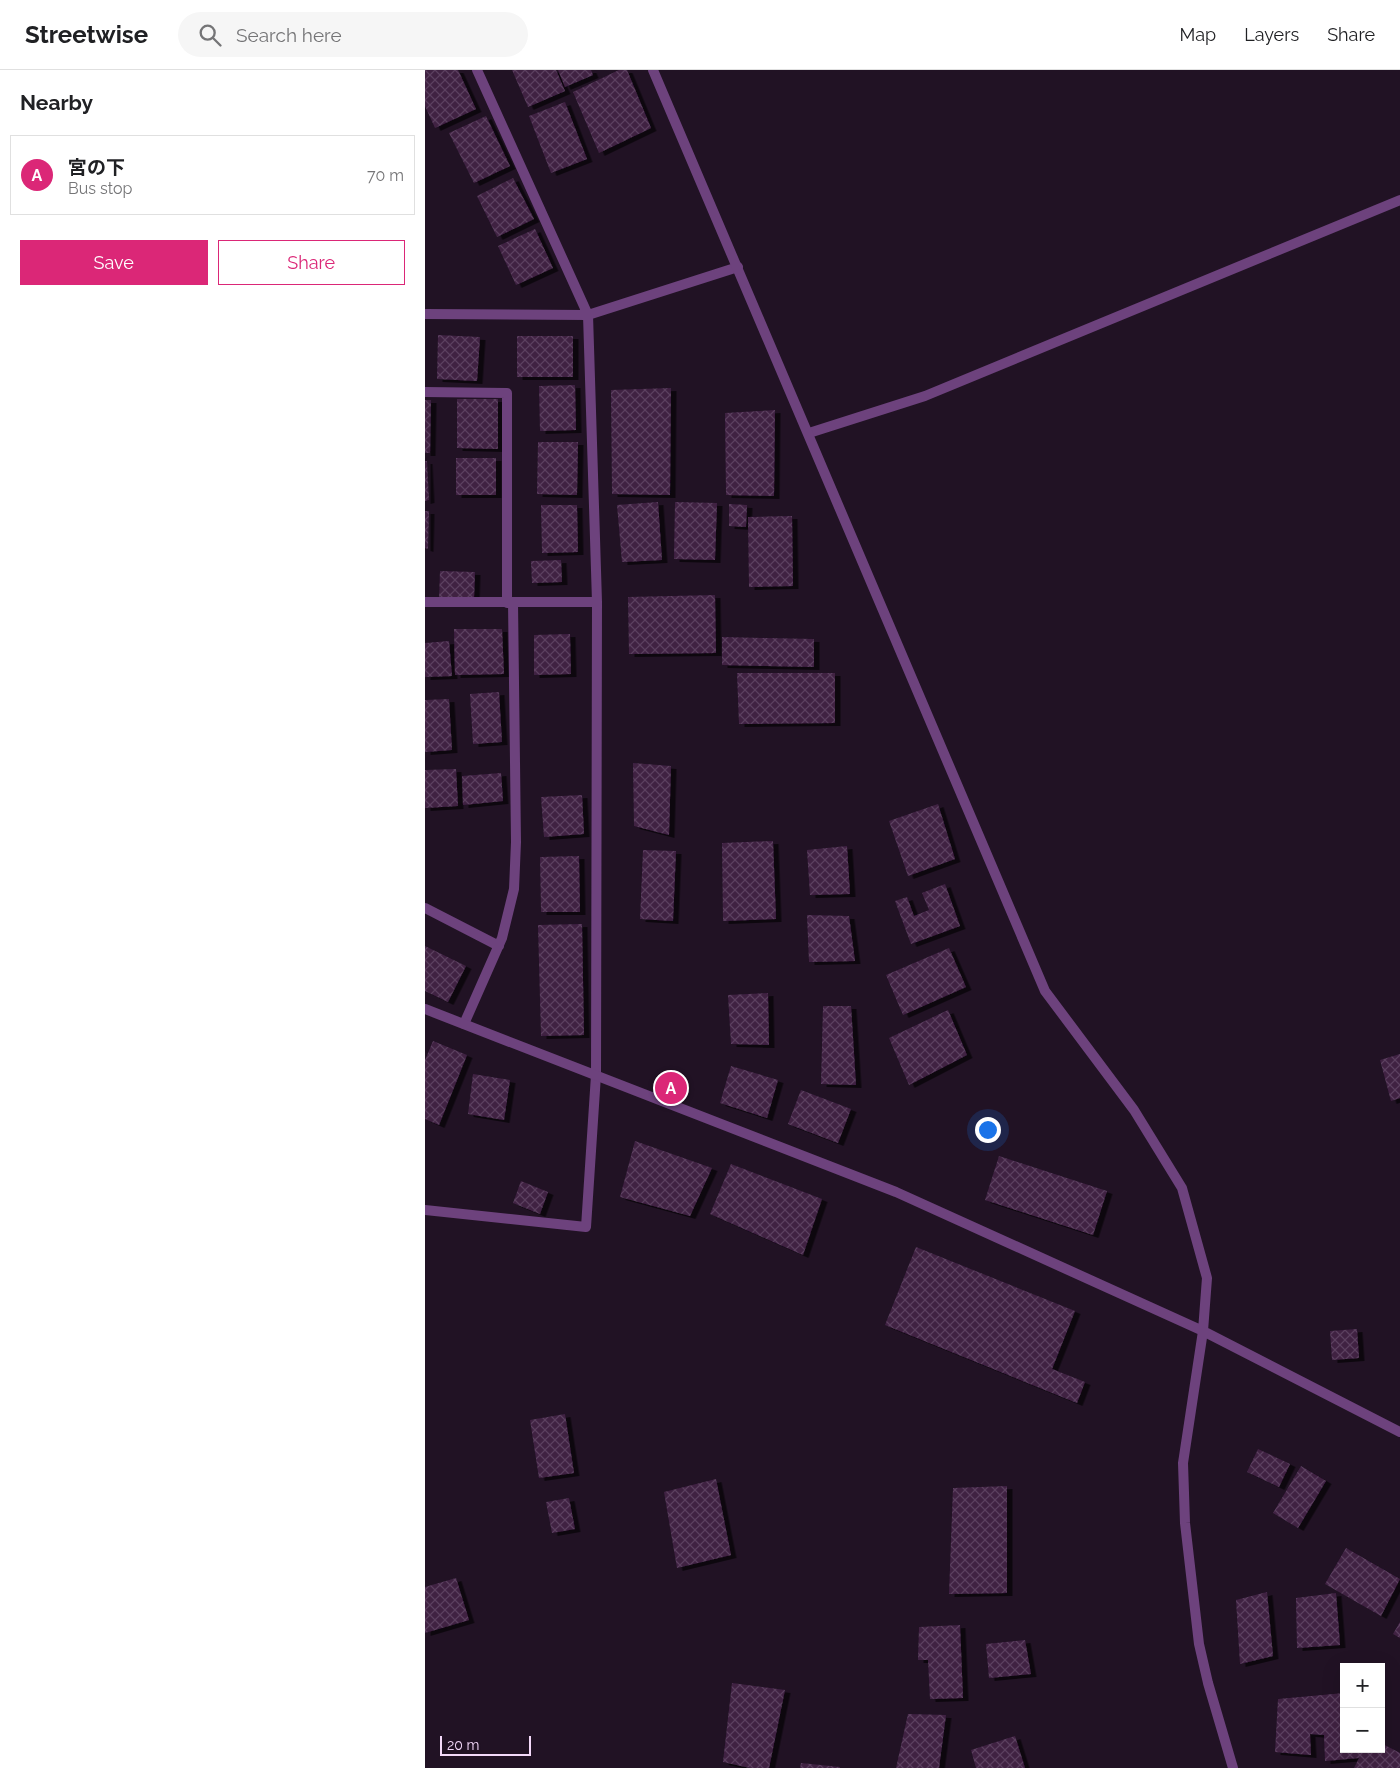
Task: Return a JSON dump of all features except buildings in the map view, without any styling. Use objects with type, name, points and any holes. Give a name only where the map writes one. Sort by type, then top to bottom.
[{"type":"street","points":[[425,1210],[586,1227],[596,1075],[597,602],[587,315],[477,70]]},
{"type":"street","points":[[653,70],[1045,991],[1134,1110],[1182,1188],[1207,1278],[1203,1331],[1183,1463],[1185,1523],[1199,1644],[1208,1683],[1233,1768]]},
{"type":"street","points":[[809,433],[925,396],[1400,200]]},
{"type":"street","points":[[425,314],[587,315],[738,268]]},
{"type":"street","points":[[425,392],[507,393],[516,842],[514,889],[499,946],[464,1024]]},
{"type":"street","points":[[425,602],[597,602]]},
{"type":"street","points":[[425,908],[499,946]]},
{"type":"street","points":[[425,1009],[896,1192],[1203,1331],[1400,1432]]},
{"type":"place","name":"宮の下","points":[[671,1088]]}]
